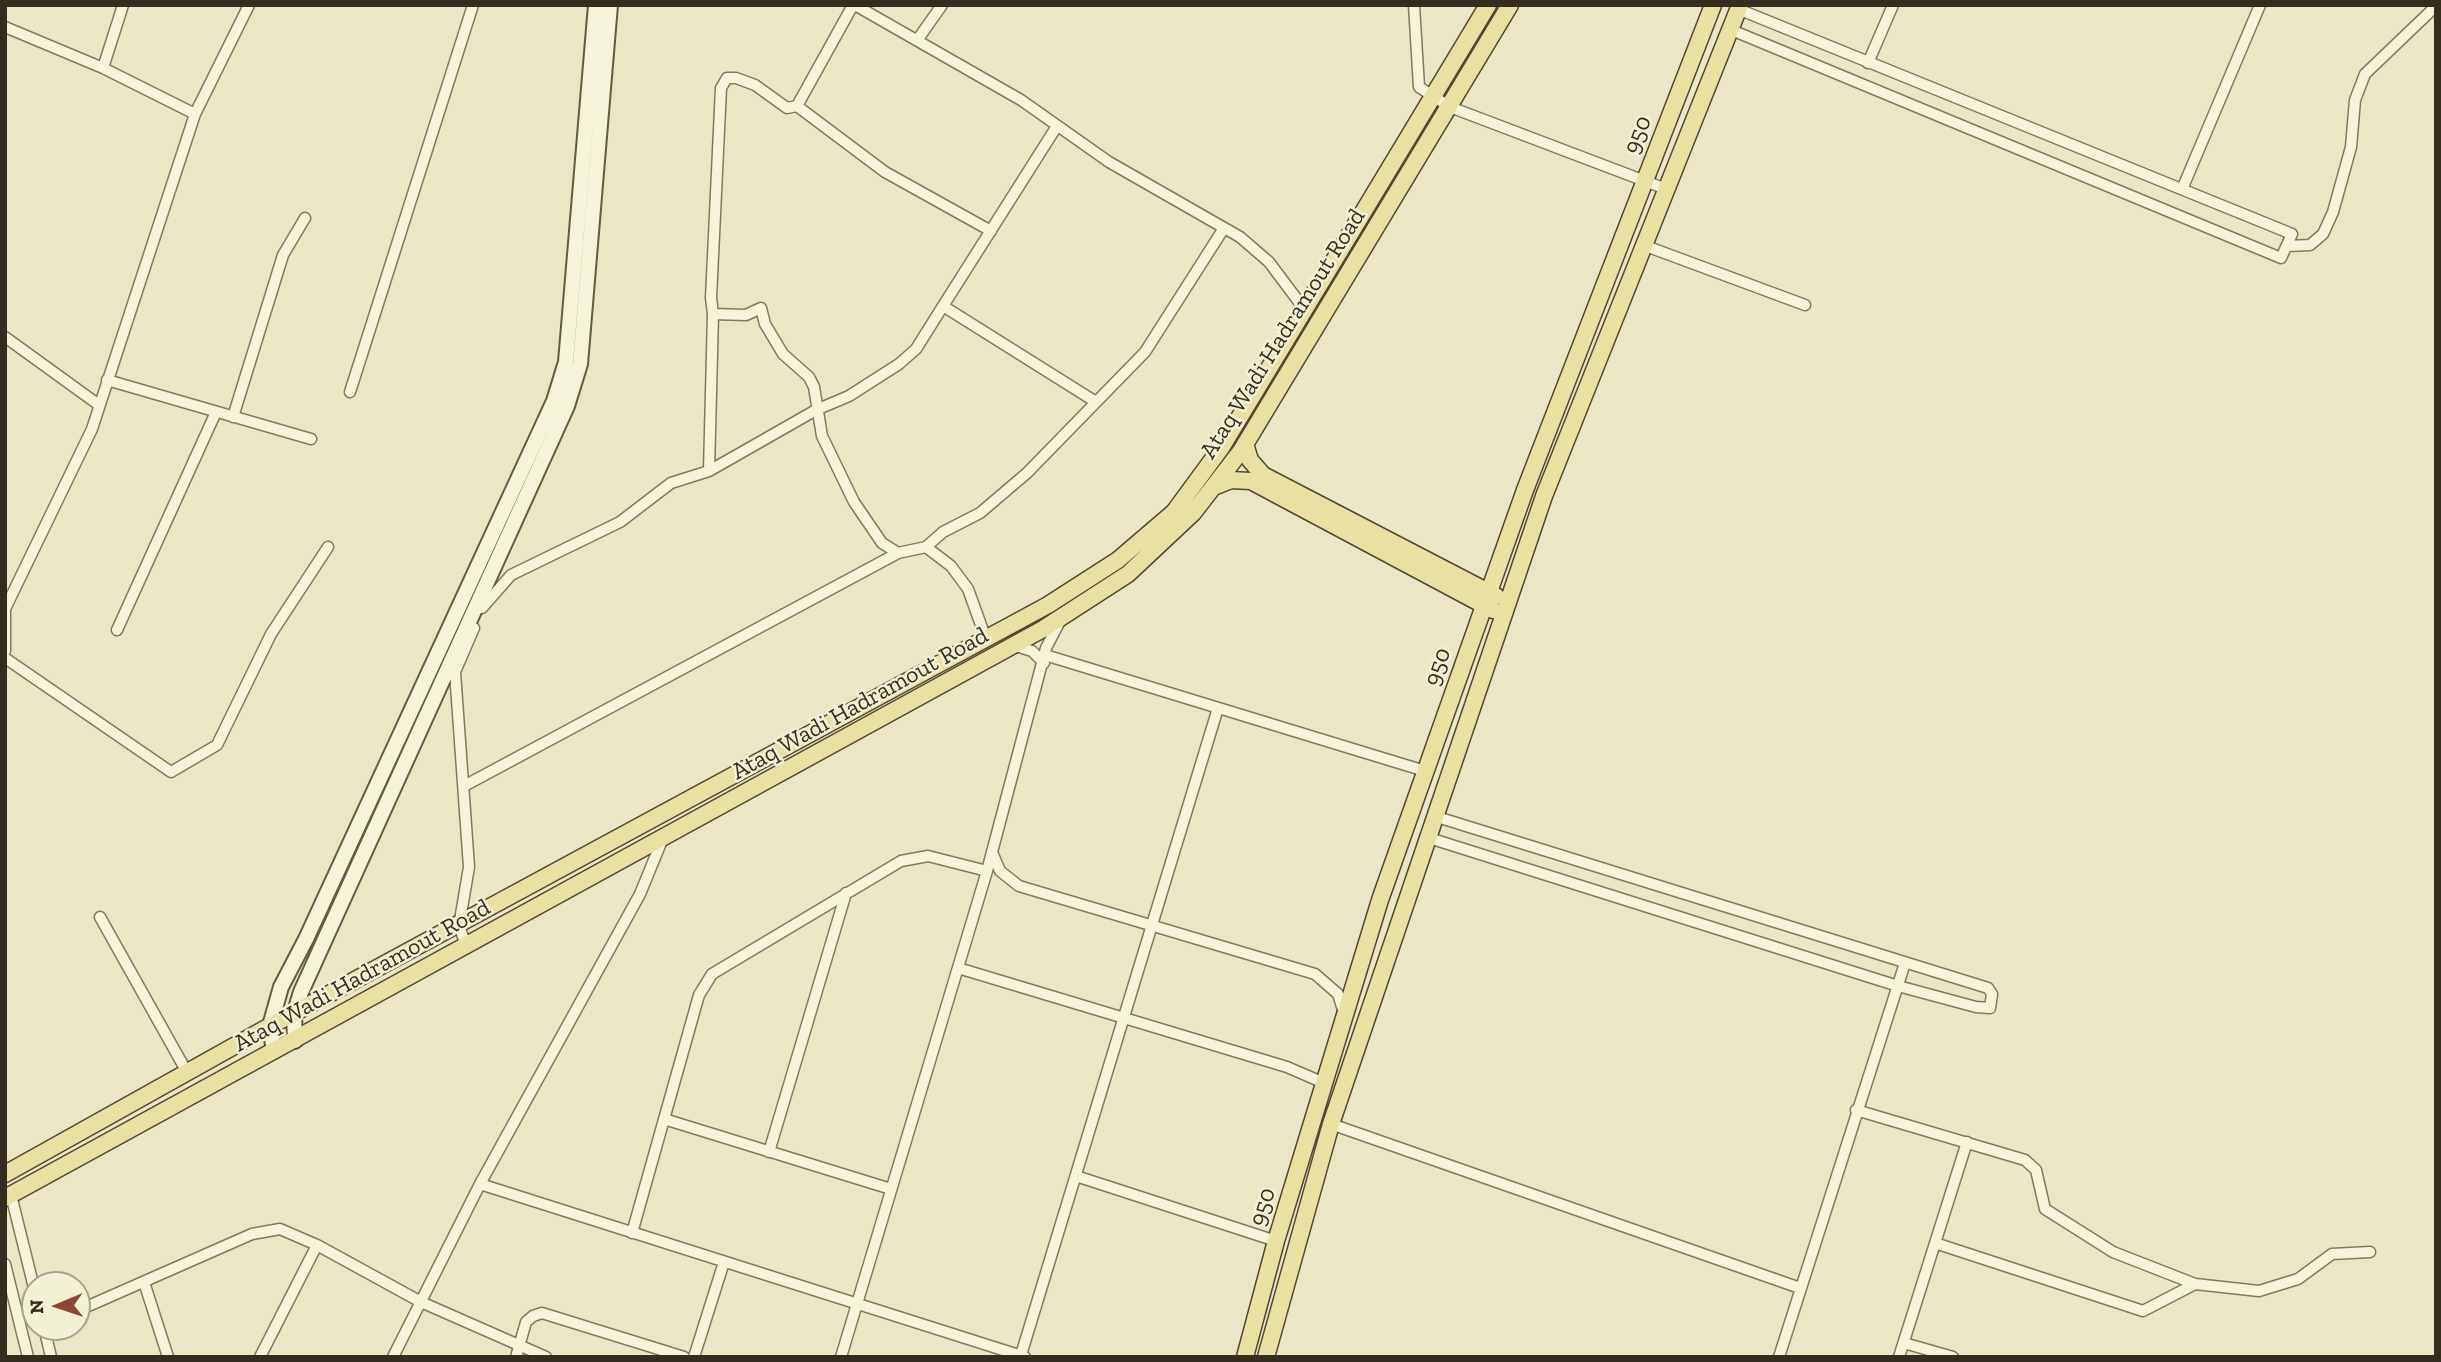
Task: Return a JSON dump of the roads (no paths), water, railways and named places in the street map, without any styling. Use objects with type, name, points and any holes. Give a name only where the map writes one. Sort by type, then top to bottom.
[{"type":"main road","name":"Ataq Wadi Hadramout Road","points":[[8,1196],[1066,616],[1136,557],[1206,470],[1488,5]]},
{"type":"main road","name":"Ataq Wadi Hadramout Road","points":[[5,1174],[270,1026],[1136,557],[1178,529],[1214,488],[1245,444],[1510,5]]},
{"type":"main road","name":"950","points":[[1245,1357],[1276,1241],[1345,1013],[1425,771],[1486,598],[1713,5]]},
{"type":"main road","name":"950","points":[[1266,1357],[1331,1124],[1426,837],[1544,496],[1739,7]]},
{"type":"main road","points":[[1245,444],[1250,460],[1263,475],[1505,608]]},
{"type":"main road","points":[[1214,488],[1231,480],[1251,481],[1486,598]]},
{"type":"street","points":[[103,68],[123,5]]},
{"type":"street","points":[[5,651],[5,609],[81,452],[195,114],[249,5]]},
{"type":"street","points":[[350,392],[473,5]]},
{"type":"street","points":[[274,1051],[270,1026],[281,987],[306,939],[554,401],[566,362],[596,5]]},
{"type":"street","points":[[295,1041],[294,1015],[300,992],[570,395],[580,365],[610,5]]},
{"type":"street","points":[[797,106],[854,5],[1021,100],[1109,162],[1224,228],[1269,262],[1305,310]]},
{"type":"street","points":[[918,39],[942,5]]},
{"type":"street","points":[[1414,5],[1419,87],[1450,107],[1666,189]]},
{"type":"street","points":[[1868,63],[1893,5]]},
{"type":"street","points":[[2183,187],[2260,5]]},
{"type":"street","points":[[2287,246],[2310,245],[2323,234],[2333,212],[2351,147],[2355,100],[2365,74],[2436,6]]},
{"type":"street","points":[[1728,29],[2281,258],[2287,246],[2292,234],[2183,187],[1868,63],[1739,7]]},
{"type":"street","points":[[5,27],[103,68],[195,114]]},
{"type":"street","points":[[709,471],[713,314],[711,298],[721,88],[727,78],[736,78],[755,85],[787,108],[797,106],[885,172],[991,232]]},
{"type":"street","points":[[466,945],[459,926],[469,867],[455,672],[486,600],[511,575],[620,522],[671,483],[709,471],[816,410],[849,396],[899,364],[916,349],[1057,126]]},
{"type":"street","points":[[233,417],[284,255],[305,219]]},
{"type":"street","points":[[464,786],[898,553],[926,547],[943,532],[980,513],[1027,473],[1145,352],[1224,228]]},
{"type":"street","points":[[1643,245],[1805,305]]},
{"type":"street","points":[[943,306],[1096,402]]},
{"type":"street","points":[[713,314],[746,315],[761,308],[765,324],[783,354],[809,377],[814,387],[822,436],[853,502],[882,543],[898,553]]},
{"type":"street","points":[[5,337],[99,405]]},
{"type":"street","points":[[107,380],[311,439]]},
{"type":"street","points":[[117,630],[216,412]]},
{"type":"street","points":[[5,658],[171,772],[216,745],[271,634],[328,547]]},
{"type":"street","points":[[926,547],[951,566],[968,589],[986,639]]},
{"type":"street","points":[[841,1357],[987,871],[1053,632],[1066,616]]},
{"type":"street","points":[[1013,646],[1032,650],[1045,659],[1425,771]]},
{"type":"street","points":[[480,1184],[1023,1356],[1218,708]]},
{"type":"street","points":[[1426,837],[1898,986],[1976,1007],[1990,1007],[1992,994],[1988,988],[1434,816]]},
{"type":"street","points":[[393,1357],[480,1184],[640,894],[663,838]]},
{"type":"street","points":[[992,851],[1000,871],[1019,886],[1315,974],[1338,994],[1345,1013]]},
{"type":"street","points":[[632,1233],[699,995],[719,968],[901,861],[919,856],[937,857],[987,871]]},
{"type":"street","points":[[769,1152],[846,893]]},
{"type":"street","points":[[100,917],[188,1074]]},
{"type":"street","points":[[1779,1357],[1905,963]]},
{"type":"street","points":[[958,968],[1287,1067],[1324,1083]]},
{"type":"street","points":[[1856,1110],[2025,1160],[2036,1170],[2045,1209],[2113,1252],[2195,1284],[2259,1291],[2298,1279],[2332,1254],[2371,1252]]},
{"type":"street","points":[[664,1119],[891,1189]]},
{"type":"street","points":[[1331,1124],[1800,1288]]},
{"type":"street","points":[[1899,1357],[1967,1142]]},
{"type":"street","points":[[1076,1176],[1276,1241]]},
{"type":"street","points":[[8,1196],[29,1271]]},
{"type":"street","points":[[91,1305],[265,1230],[288,1230],[517,1352],[545,1357]]},
{"type":"street","points":[[1935,1243],[2143,1311],[2195,1284]]},
{"type":"street","points":[[260,1357],[317,1245]]},
{"type":"street","points":[[694,1357],[724,1262]]},
{"type":"street","points":[[5,1264],[28,1357]]},
{"type":"street","points":[[144,1282],[168,1357]]},
{"type":"street","points":[[517,1352],[526,1322],[542,1313],[684,1357]]},
{"type":"street","points":[[1903,1343],[1953,1357]]}]
